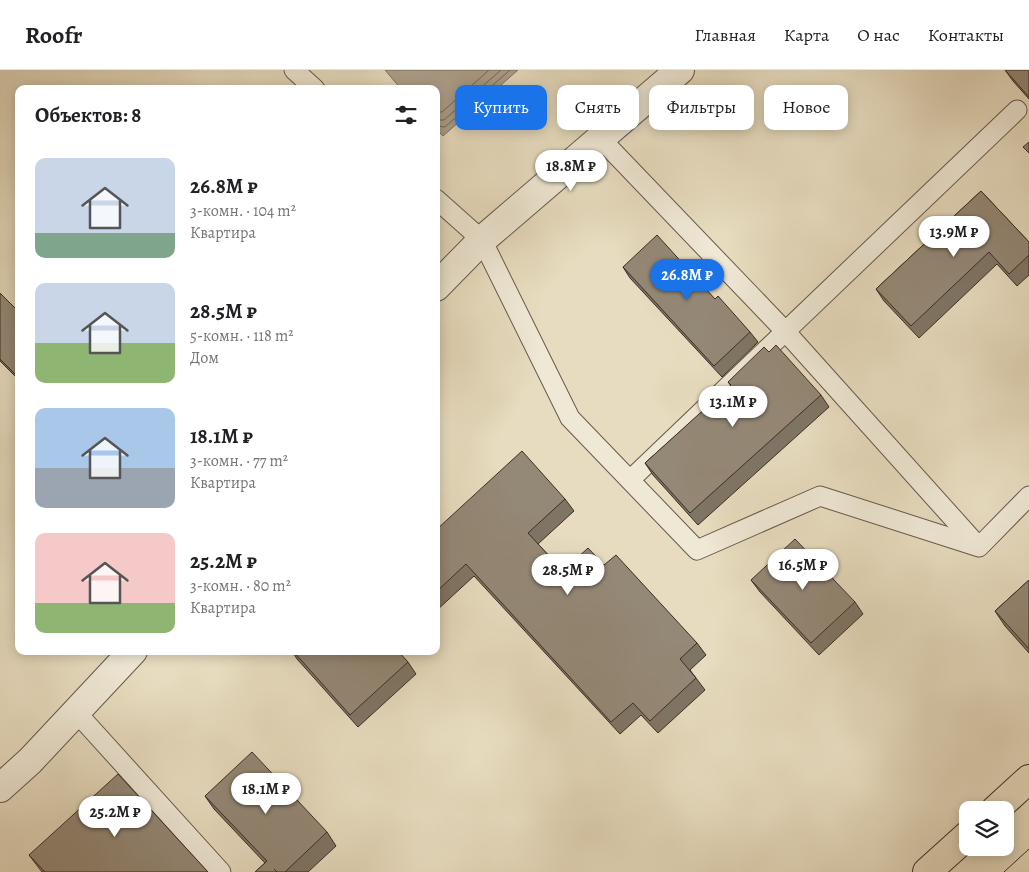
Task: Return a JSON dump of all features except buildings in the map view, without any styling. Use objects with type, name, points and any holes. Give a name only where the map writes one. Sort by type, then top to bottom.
[{"type":"main road","points":[[1005,801],[1029,779]]},
{"type":"main road","points":[[927,872],[959,843]]},
{"type":"street","points":[[440,283],[482,240],[680,70]]},
{"type":"street","points":[[0,788],[30,761],[129,655]]},
{"type":"lane","points":[[294,70],[311,85]]},
{"type":"lane","points":[[630,480],[1017,110]]},
{"type":"lane","points":[[600,138],[785,331],[979,547]]},
{"type":"lane","points":[[440,202],[482,240],[570,418],[697,550],[820,496],[979,547]]},
{"type":"lane","points":[[979,547],[1029,496]]},
{"type":"lane","points":[[76,712],[221,872]]},
{"type":"water","points":[[385,70],[518,70],[501,85],[455,85],[455,125],[443,136],[440,133],[440,85],[398,85]]},
{"type":"tram line","points":[[1004,872],[1029,849]]}]
